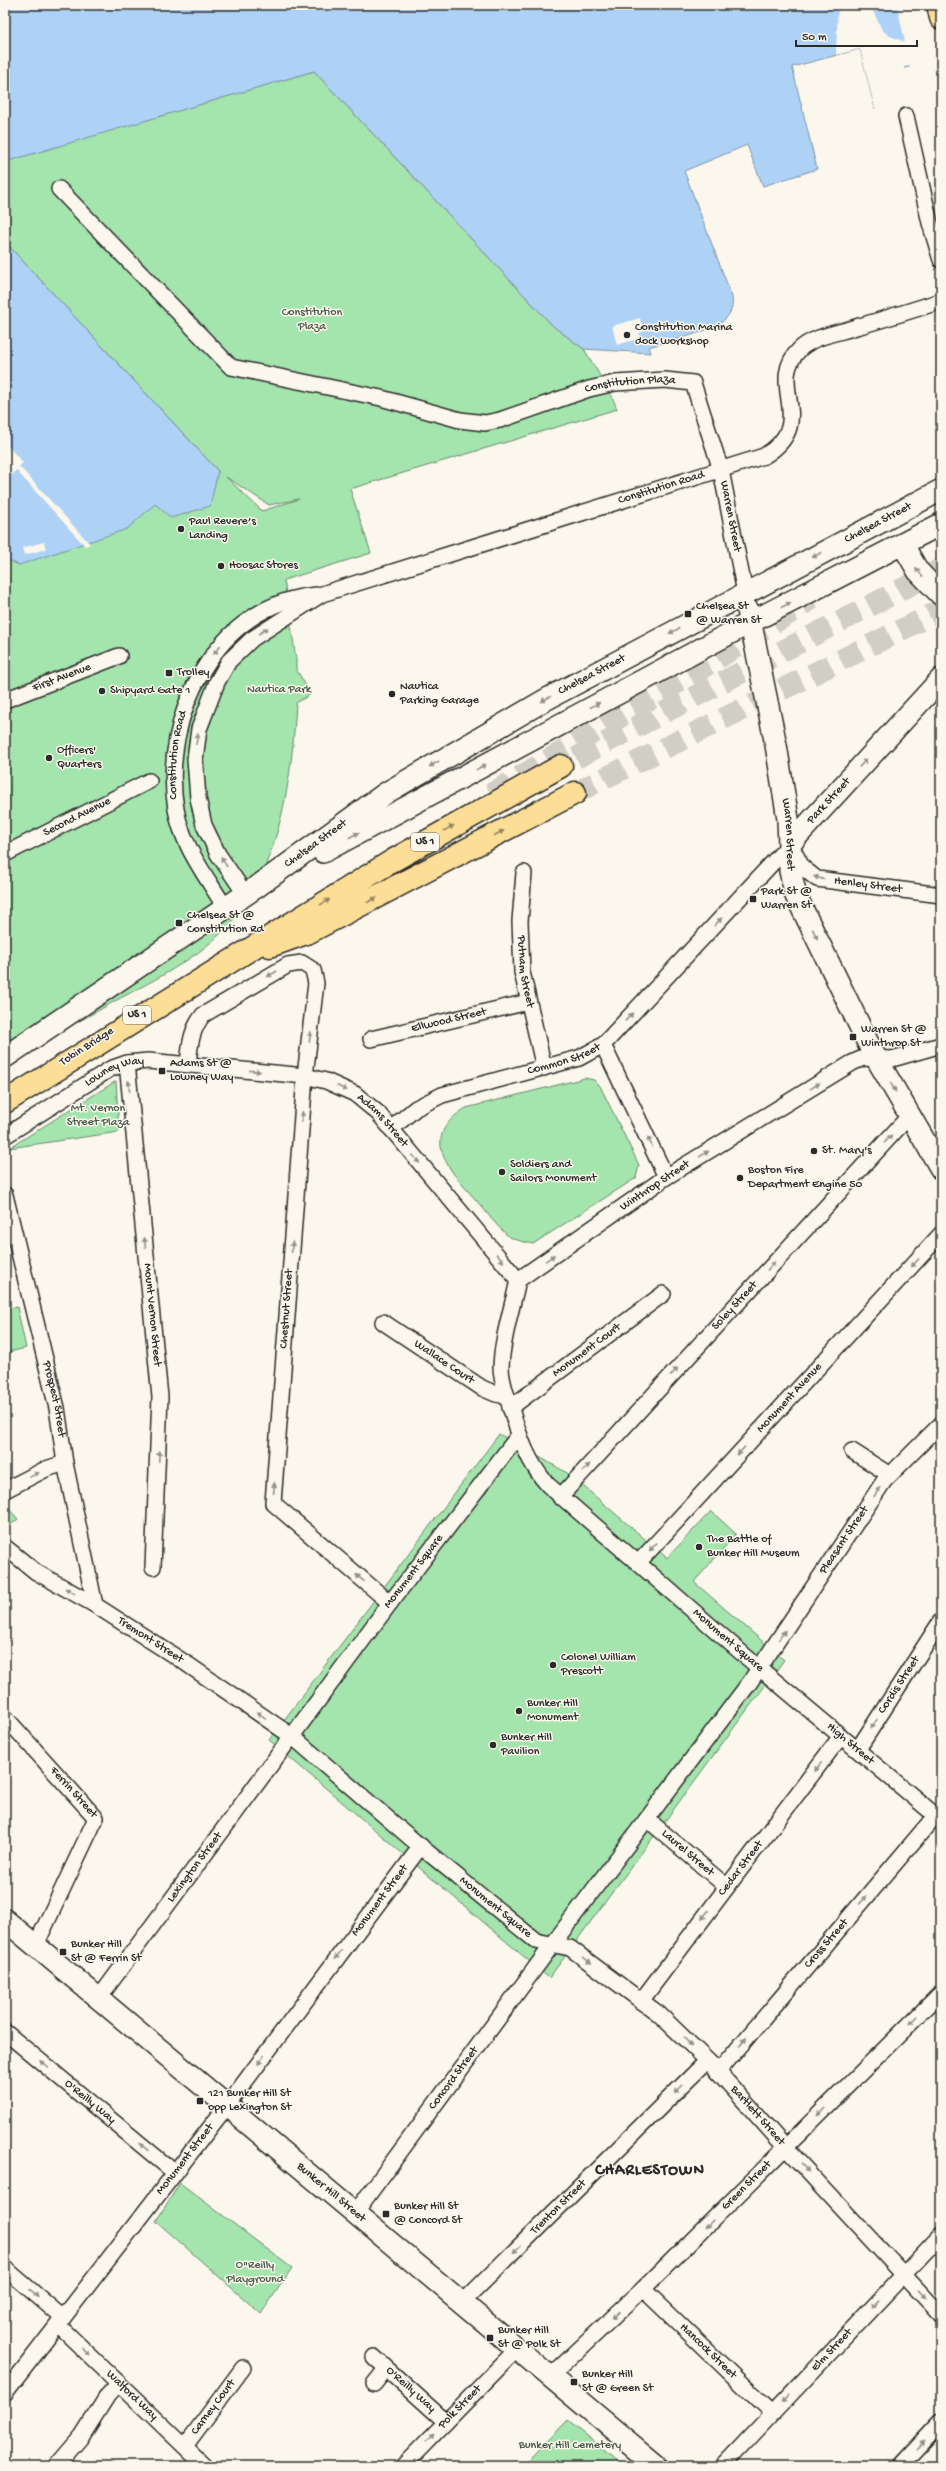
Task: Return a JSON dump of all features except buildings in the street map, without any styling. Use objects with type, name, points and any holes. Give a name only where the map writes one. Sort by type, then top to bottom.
[{"type":"main road","points":[[938,5],[941,18]]},
{"type":"main road","name":"Chelsea Street","points":[[5,1057],[226,909],[392,789],[545,700],[941,490]]},
{"type":"main road","name":"Chelsea Street","points":[[252,890],[751,622],[903,545],[941,524]]},
{"type":"main road","points":[[903,545],[918,571],[941,595]]},
{"type":"main road","name":"Warren Street","points":[[745,593],[777,753],[790,844],[790,870],[796,896],[876,1058],[941,1169]]},
{"type":"main road","name":"Park Street","points":[[790,844],[941,679]]},
{"type":"main road","name":"US 1","points":[[296,929],[417,846],[561,766]]},
{"type":"main road","points":[[296,929],[575,793]]},
{"type":"main road","name":"Tobin Bridge","points":[[5,1101],[235,958],[296,929]]},
{"type":"main road","name":"Tobin Bridge","points":[[5,1101],[270,930]]},
{"type":"main road","name":"Bunker Hill Street","points":[[5,1920],[226,2107],[551,2376],[657,2466]]},
{"type":"street","points":[[906,116],[930,223],[941,260]]},
{"type":"street","name":"Constitution Plaza","points":[[59,189],[231,367],[381,398],[449,418],[485,423],[500,420],[589,389],[615,383],[665,380],[689,382],[693,383],[721,470]]},
{"type":"street","name":"Constitution Road","points":[[226,909],[184,837],[176,810],[173,780],[176,745],[180,724],[189,698],[202,672],[235,631],[263,610],[281,601],[322,594],[764,456],[784,440],[792,419],[786,382],[787,371],[791,361],[801,348],[821,338],[941,301]]},
{"type":"street","name":"Warren Street","points":[[721,470],[745,593]]},
{"type":"street","name":"Constitution Road","points":[[252,890],[218,854],[201,816],[195,772],[195,747],[199,729],[217,682],[242,647],[272,624],[322,594]]},
{"type":"street","name":"First Avenue","points":[[5,700],[119,656]]},
{"type":"street","name":"Second Avenue","points":[[5,854],[149,781]]},
{"type":"street","name":"Henley Street","points":[[790,844],[802,867],[817,879],[941,895]]},
{"type":"street","name":"Park Street","points":[[603,1045],[790,844]]},
{"type":"street","name":"Putnam Street","points":[[524,873],[520,946],[528,1002],[544,1068]]},
{"type":"street","name":"Chestnut Street","points":[[188,1064],[191,1038],[195,1024],[203,1015],[288,965],[298,963],[308,965],[315,973],[316,983],[305,1076],[273,1503],[390,1603]]},
{"type":"street","name":"Ellwood Street","points":[[371,1039],[528,1002]]},
{"type":"street","name":"Common Street","points":[[391,1129],[416,1108],[442,1094],[579,1058],[603,1045],[666,1177]]},
{"type":"street","name":"Winthrop Street","points":[[518,1280],[666,1177],[852,1063],[860,1059],[892,1059],[941,1045]]},
{"type":"street","name":"Lowney Way","points":[[5,1136],[110,1069],[127,1063],[188,1064]]},
{"type":"street","name":"Mount Vernon Street","points":[[127,1063],[160,1397],[153,1567]]},
{"type":"street","name":"Adams Street","points":[[188,1064],[305,1076],[326,1080],[355,1094],[366,1102],[391,1129],[518,1280]]},
{"type":"street","name":"Soley Street","points":[[560,1497],[910,1115]]},
{"type":"street","name":"Prospect Street","points":[[5,1195],[10,1231],[57,1408],[65,1463],[95,1606]]},
{"type":"street","name":"Monument Avenue","points":[[638,1563],[941,1234]]},
{"type":"street","points":[[518,1280],[501,1359],[502,1377],[518,1435]]},
{"type":"street","name":"Monument Court","points":[[508,1402],[663,1294]]},
{"type":"street","name":"Wallace Court","points":[[383,1322],[482,1388],[508,1402]]},
{"type":"street","name":"Pleasant Street","points":[[759,1667],[890,1475],[941,1424]]},
{"type":"street","name":"Monument Square","points":[[518,1435],[532,1464],[560,1497],[759,1667],[648,1819],[552,1944],[536,1941],[293,1737],[390,1603],[518,1435]]},
{"type":"street","points":[[852,1451],[890,1475]]},
{"type":"street","points":[[5,1490],[46,1469],[65,1463]]},
{"type":"street","name":"Tremont Street","points":[[5,1547],[36,1572],[95,1606],[187,1664],[293,1737]]},
{"type":"street","name":"Cordis Street","points":[[858,1749],[941,1621]]},
{"type":"street","name":"High Street","points":[[759,1667],[938,1818]]},
{"type":"street","name":"Ferrin Street","points":[[5,1717],[96,1818],[36,1945]]},
{"type":"street","name":"Cedar Street","points":[[641,2001],[841,1736]]},
{"type":"street","name":"Lexington Street","points":[[99,1998],[293,1737]]},
{"type":"street","name":"Cross Street","points":[[712,2066],[938,1818]]},
{"type":"street","name":"Laurel Street","points":[[648,1819],[727,1887]]},
{"type":"street","name":"Monument Street","points":[[5,2394],[174,2172],[226,2107],[421,1846]]},
{"type":"street","name":"Bartlett Street","points":[[552,1944],[570,1948],[641,2001],[674,2028],[712,2066],[941,2315]]},
{"type":"street","name":"Concord Street","points":[[355,2213],[552,1944]]},
{"type":"street","name":"Green Street","points":[[551,2376],[643,2289],[941,1993]]},
{"type":"street","name":"O'Reilly Way","points":[[5,2032],[174,2172]]},
{"type":"street","name":"Trenton Street","points":[[462,2303],[712,2066]]},
{"type":"street","name":"Elm Street","points":[[723,2466],[941,2234]]},
{"type":"street","name":"Walford Way","points":[[5,2268],[61,2321],[119,2383],[205,2466]]},
{"type":"street","name":"Hancock Street","points":[[643,2289],[772,2413]]},
{"type":"street","name":"Polk Street","points":[[403,2466],[517,2348]]},
{"type":"street","name":"O'Reilly Way","points":[[374,2357],[446,2422]]},
{"type":"street","name":"Carney Court","points":[[185,2446],[243,2368]]},
{"type":"street","points":[[374,2384],[386,2369]]},
{"type":"street","points":[[58,2464],[82,2436],[108,2395],[119,2383]]},
{"type":"street","points":[[900,2466],[941,2422]]},
{"type":"green space","name":"Nautica Park","points":[[314,71],[554,327],[584,349],[611,394],[617,409],[350,489],[371,553],[284,580],[296,659],[296,669],[311,694],[296,703],[291,758],[282,813],[275,840],[253,891],[238,914],[226,928],[197,953],[181,964],[74,1024],[5,1059],[5,398],[99,501],[219,472],[5,242],[5,161]],"holes":[[[226,477],[269,505],[299,499],[262,511]]]},
{"type":"green space","points":[[585,1078],[594,1080],[600,1086],[639,1165],[636,1178],[533,1244],[512,1238],[507,1235],[495,1222],[448,1166],[443,1154],[441,1143],[443,1131],[451,1119],[466,1108]]},
{"type":"green space","name":"Mt. Vernon Street Plaza","points":[[116,1081],[119,1132],[9,1148]]},
{"type":"green space","points":[[17,1307],[26,1348],[5,1353],[5,1310]]},
{"type":"green space","points":[[499,1434],[569,1474],[667,1558],[711,1511],[736,1534],[694,1582],[784,1660],[549,1978],[269,1740]]},
{"type":"green space","points":[[5,1505],[18,1519],[7,1528],[5,1526]]},
{"type":"green space","name":"O\"Reilly Playground","points":[[180,2183],[292,2268],[261,2314],[156,2221]]},
{"type":"green space","name":"Bunker Hill Cemetery","points":[[568,2420],[624,2466],[523,2466]]},
{"type":"water","points":[[5,5],[941,5],[909,67],[904,68],[875,109],[860,49],[792,67],[817,169],[763,186],[747,145],[684,171],[732,297],[732,307],[729,315],[721,322],[702,332],[649,347],[651,353],[584,349],[554,327],[314,71],[5,162]]},
{"type":"water","points":[[5,242],[218,471],[210,506],[171,518],[155,504],[127,529],[19,565],[5,559]]},
{"type":"pier","points":[[838,5],[870,5],[882,30],[890,36],[905,42],[897,5],[941,5],[941,62],[912,68],[911,66],[904,67],[904,71],[875,109],[860,49],[836,55]]},
{"type":"pier","name":"Constitution Marina dock workshop","points":[[640,318],[643,332],[639,333],[640,338],[617,345],[612,326]]},
{"type":"pier","points":[[5,443],[23,463],[19,466],[90,544],[85,546],[16,470],[11,475],[5,468]]},
{"type":"pier","points":[[44,542],[46,549],[24,555],[22,548]]},
{"type":"tunnel","points":[[576,758],[941,569]]},
{"type":"tunnel","points":[[491,794],[707,665],[812,599]]},
{"type":"tunnel","points":[[575,793],[941,610]]},
{"type":"place","name":"Constitution Marina dock workshop","points":[[627,335]]},
{"type":"place","name":"Paul Revere’s Landing","points":[[181,529]]},
{"type":"place","name":"Hoosac Stores","points":[[221,566]]},
{"type":"place","name":"Chelsea St @ Warren St","points":[[688,614]]},
{"type":"place","name":"Trolley","points":[[169,673]]},
{"type":"place","name":"Shipyard Gate 1","points":[[102,691]]},
{"type":"place","name":"Nautica Parking Garage","points":[[392,694]]},
{"type":"place","name":"Officers' Quarters","points":[[49,758]]},
{"type":"place","name":"Park St @ Warren St","points":[[753,899]]},
{"type":"place","name":"Chelsea St @ Constitution Rd","points":[[179,923]]},
{"type":"place","name":"Warren St @ Winthrop St","points":[[853,1037]]},
{"type":"place","name":"Adams St @ Lowney Way","points":[[162,1071]]},
{"type":"place","name":"St. Mary's","points":[[814,1151]]},
{"type":"place","name":"Soldiers and Sailors Monument","points":[[502,1172]]},
{"type":"place","name":"Boston Fire Department Engine 50","points":[[740,1178]]},
{"type":"place","name":"The Battle of Bunker Hill Museum","points":[[699,1547]]},
{"type":"place","name":"Colonel William Prescott","points":[[553,1665]]},
{"type":"place","name":"Bunker Hill Monument","points":[[519,1711]]},
{"type":"place","name":"Bunker Hill Pavilion","points":[[493,1745]]},
{"type":"place","name":"Bunker Hill St @ Ferrin St","points":[[63,1952]]},
{"type":"place","name":"121 Bunker Hill St opp Lexington St","points":[[200,2101]]},
{"type":"place","name":"Bunker Hill St @ Concord St","points":[[386,2214]]},
{"type":"place","name":"Bunker Hill St @ Polk St","points":[[490,2338]]},
{"type":"place","name":"Bunker Hill St @ Green St","points":[[574,2382]]},
{"type":"district","name":"CHARLESTOWN","points":[[650,2171]]}]
